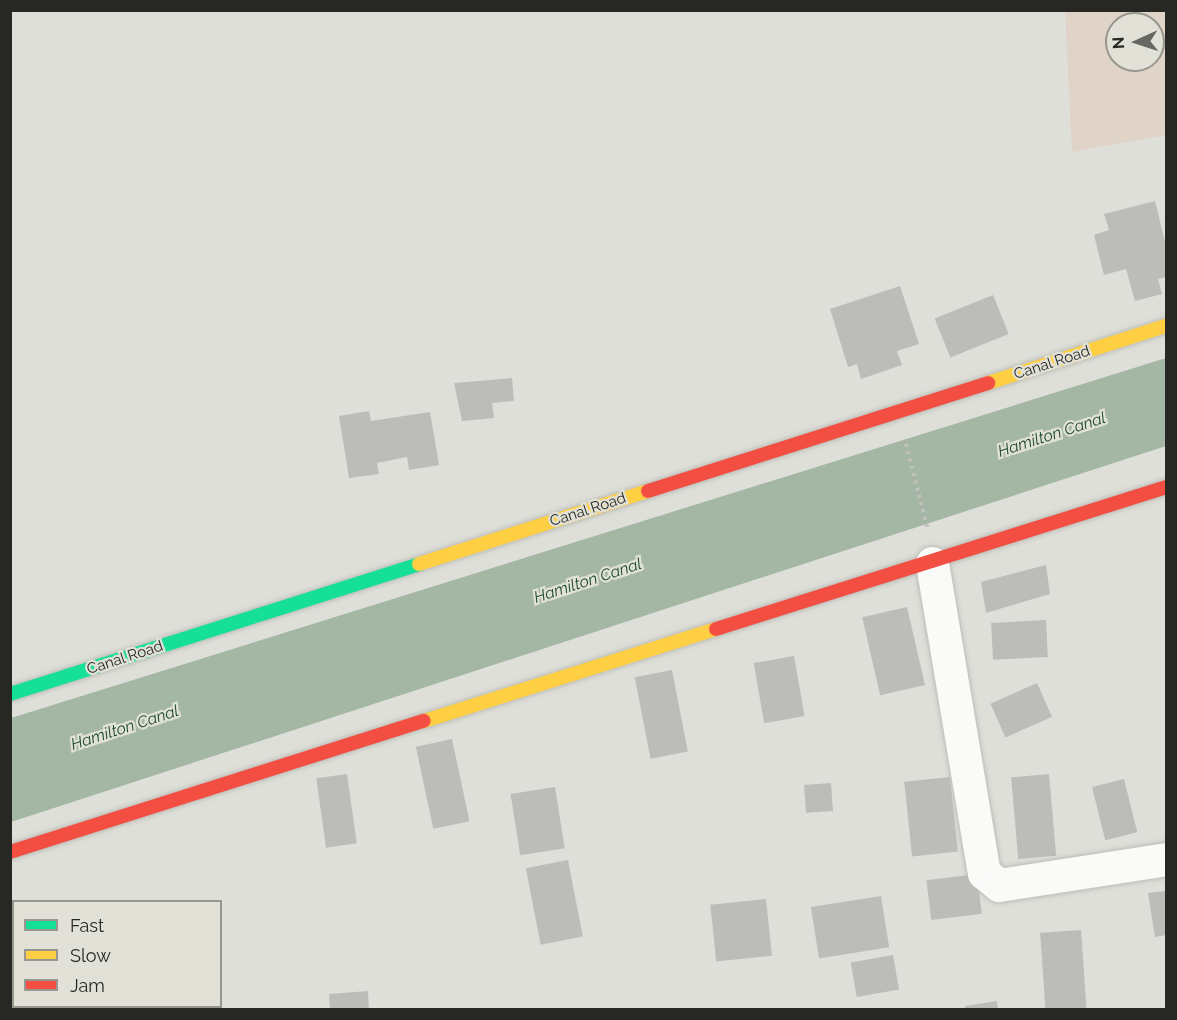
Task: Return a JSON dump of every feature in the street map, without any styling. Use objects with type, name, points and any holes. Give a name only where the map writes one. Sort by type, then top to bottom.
[{"type":"street","name":"Canal Road","points":[[10,694],[1167,326]]},
{"type":"street","points":[[10,852],[931,550],[1167,487]]},
{"type":"street","points":[[931,550],[984,873],[999,885],[1167,860]]},
{"type":"path","points":[[903,434],[931,550]]},
{"type":"shaded area","points":[[1065,11],[1166,11],[1166,135],[1072,152]]},
{"type":"water","name":"Hamilton Canal","points":[[1166,358],[1166,446],[11,822],[11,718]]},
{"type":"building","points":[[1155,201],[1166,246],[1166,277],[1158,279],[1162,294],[1135,301],[1126,269],[1104,275],[1094,235],[1109,230],[1104,214]]},
{"type":"building","points":[[900,286],[919,344],[897,351],[902,365],[861,379],[857,364],[848,367],[830,309]]},
{"type":"building","points":[[993,295],[1009,334],[950,358],[935,319]]},
{"type":"building","points":[[512,378],[514,401],[492,403],[494,418],[462,421],[454,383]]},
{"type":"building","points":[[369,411],[371,421],[430,412],[439,465],[409,470],[407,457],[377,463],[379,474],[349,478],[339,416]]},
{"type":"building","points":[[1046,565],[1050,594],[986,613],[981,582]]},
{"type":"building","points":[[907,607],[925,685],[880,695],[862,617]]},
{"type":"building","points":[[1046,620],[1048,657],[993,660],[991,623]]},
{"type":"building","points":[[794,656],[805,716],[764,723],[754,663]]},
{"type":"building","points":[[672,670],[688,751],[651,759],[635,677]]},
{"type":"building","points":[[1037,683],[1052,717],[1005,738],[990,704]]},
{"type":"building","points":[[452,739],[469,821],[433,829],[416,747]]},
{"type":"building","points":[[347,774],[357,843],[326,848],[316,778]]},
{"type":"building","points":[[1049,774],[1056,856],[1018,859],[1011,777]]},
{"type":"building","points":[[950,777],[958,852],[912,856],[904,782]]},
{"type":"building","points":[[1124,779],[1137,832],[1105,840],[1092,787]]},
{"type":"building","points":[[831,783],[833,811],[806,813],[804,785]]},
{"type":"building","points":[[555,787],[565,848],[520,855],[511,794]]},
{"type":"building","points":[[568,860],[583,937],[541,945],[526,868]]},
{"type":"building","points":[[977,874],[982,914],[931,920],[926,880]]},
{"type":"building","points":[[1166,891],[1166,935],[1155,937],[1148,893]]},
{"type":"building","points":[[881,896],[889,947],[819,958],[811,907]]},
{"type":"building","points":[[766,899],[772,956],[716,962],[710,905]]},
{"type":"building","points":[[1081,930],[1086,1008],[1045,1010],[1040,933]]},
{"type":"building","points":[[893,955],[899,989],[857,997],[851,962]]},
{"type":"building","points":[[368,991],[369,1010],[330,1010],[329,994]]},
{"type":"building","points":[[997,1001],[998,1010],[965,1010],[965,1006]]},
{"type":"traffic: fast","points":[[10,694],[419,564]]},
{"type":"traffic: slow","points":[[988,383],[1166,326]]},
{"type":"traffic: slow","points":[[419,564],[648,491]]},
{"type":"traffic: slow","points":[[424,721],[716,629]]},
{"type":"traffic: jam","points":[[648,491],[988,383]]},
{"type":"traffic: jam","points":[[716,629],[1166,487]]},
{"type":"traffic: jam","points":[[10,852],[424,721]]}]
